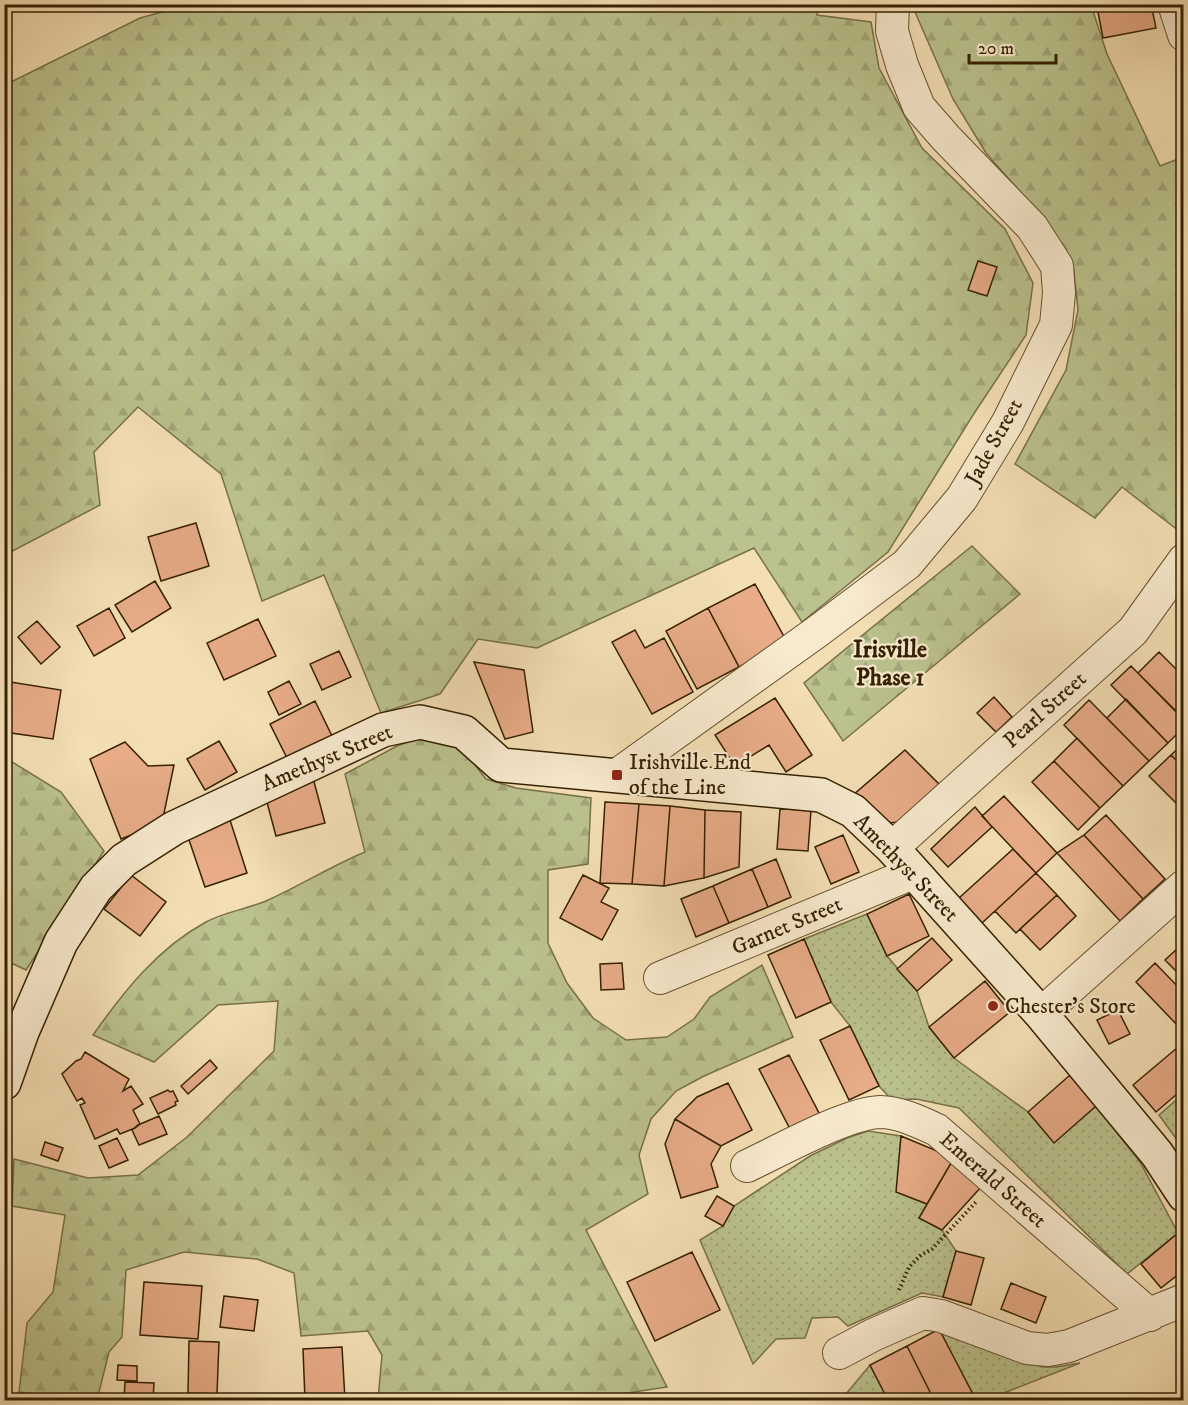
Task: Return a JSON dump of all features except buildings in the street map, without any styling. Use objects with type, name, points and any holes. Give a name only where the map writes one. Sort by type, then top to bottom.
[{"type":"street","name":"Jade Street","points":[[617,775],[818,631],[907,564],[962,498],[1008,423],[1056,325],[1059,293],[1057,266],[1032,227],[919,107],[902,65],[892,31],[893,4]]},
{"type":"street","points":[[1174,4],[1184,34]]},
{"type":"street","name":"Pearl Street","points":[[892,848],[1133,631],[1182,566]]},
{"type":"street","name":"Amethyst Street","points":[[4,1083],[22,1032],[61,942],[96,888],[124,860],[174,828],[383,730],[420,722],[464,732],[501,765],[821,795],[853,811],[892,848],[1041,1014],[1157,1154],[1184,1195]]},
{"type":"street","name":"Garnet Street","points":[[660,978],[913,873]]},
{"type":"street","points":[[1041,1014],[1184,886]]},
{"type":"street","name":"Emerald Street","points":[[747,1166],[847,1120],[880,1112],[913,1119],[937,1130],[1150,1315]]},
{"type":"street","points":[[839,1353],[923,1313],[941,1316],[1027,1348],[1048,1350],[1069,1346],[1184,1300]]},
{"type":"path","points":[[898,1323],[898,1294],[909,1267],[921,1255],[932,1249],[997,1182]]},
{"type":"green space","points":[[818,4],[817,15],[871,22],[879,68],[922,148],[1005,229],[1033,283],[1026,335],[888,552],[802,622],[754,548],[537,648],[478,639],[440,694],[381,713],[324,575],[262,601],[221,474],[138,407],[94,452],[100,505],[5,555],[5,85],[140,18],[188,5]]},
{"type":"green space","points":[[917,4],[1091,5],[1107,54],[1160,166],[1183,157],[1184,524],[1179,531],[1122,487],[1095,518],[1015,464],[1066,370],[1078,310],[1073,264],[1050,226],[986,153],[953,99],[915,12]]},
{"type":"green space","points":[[972,546],[1020,594],[843,741],[804,683]]},
{"type":"green space","points":[[428,735],[464,751],[486,779],[516,788],[591,798],[588,864],[548,870],[548,943],[567,983],[593,1018],[626,1040],[667,1037],[694,1019],[710,997],[762,965],[793,1037],[704,1076],[676,1091],[651,1119],[639,1155],[648,1194],[586,1230],[667,1387],[621,1394],[618,1400],[378,1400],[382,1355],[368,1331],[301,1336],[294,1273],[257,1259],[184,1252],[126,1270],[122,1337],[109,1352],[97,1400],[77,1400],[19,1392],[27,1323],[53,1292],[65,1215],[12,1206],[14,1159],[88,1178],[138,1175],[187,1137],[274,1051],[278,1001],[218,1005],[154,1062],[93,1035],[143,972],[172,944],[206,922],[266,901],[365,852],[345,774],[397,746]]},
{"type":"green space","points":[[4,757],[61,792],[104,851],[26,970],[5,960]]},
{"type":"green space","points":[[867,914],[887,956],[917,991],[929,1027],[954,1058],[1028,1112],[1054,1142],[1096,1106],[1140,1162],[1178,1233],[1127,1274],[959,1108],[916,1099],[892,1100],[879,1086],[850,1026],[831,1002],[804,939]]},
{"type":"green space","points":[[1183,1094],[1183,1148],[1159,1115]]},
{"type":"green space","points":[[868,1131],[901,1136],[897,1192],[927,1204],[919,1218],[942,1230],[956,1251],[943,1297],[922,1293],[848,1326],[838,1317],[812,1318],[805,1338],[776,1339],[753,1364],[700,1240],[723,1226],[734,1206],[810,1156],[847,1138]]},
{"type":"green space","points":[[939,1329],[1042,1367],[1080,1363],[986,1400],[976,1400]]},
{"type":"green space","points":[[870,1365],[888,1400],[841,1400]]},
{"type":"place","name":"Irishville End of the Line","points":[[617,775]]},
{"type":"place","name":"Chester's Store","points":[[993,1006]]},
{"type":"district","name":"Irisville Phase 1","points":[[890,664]]}]
